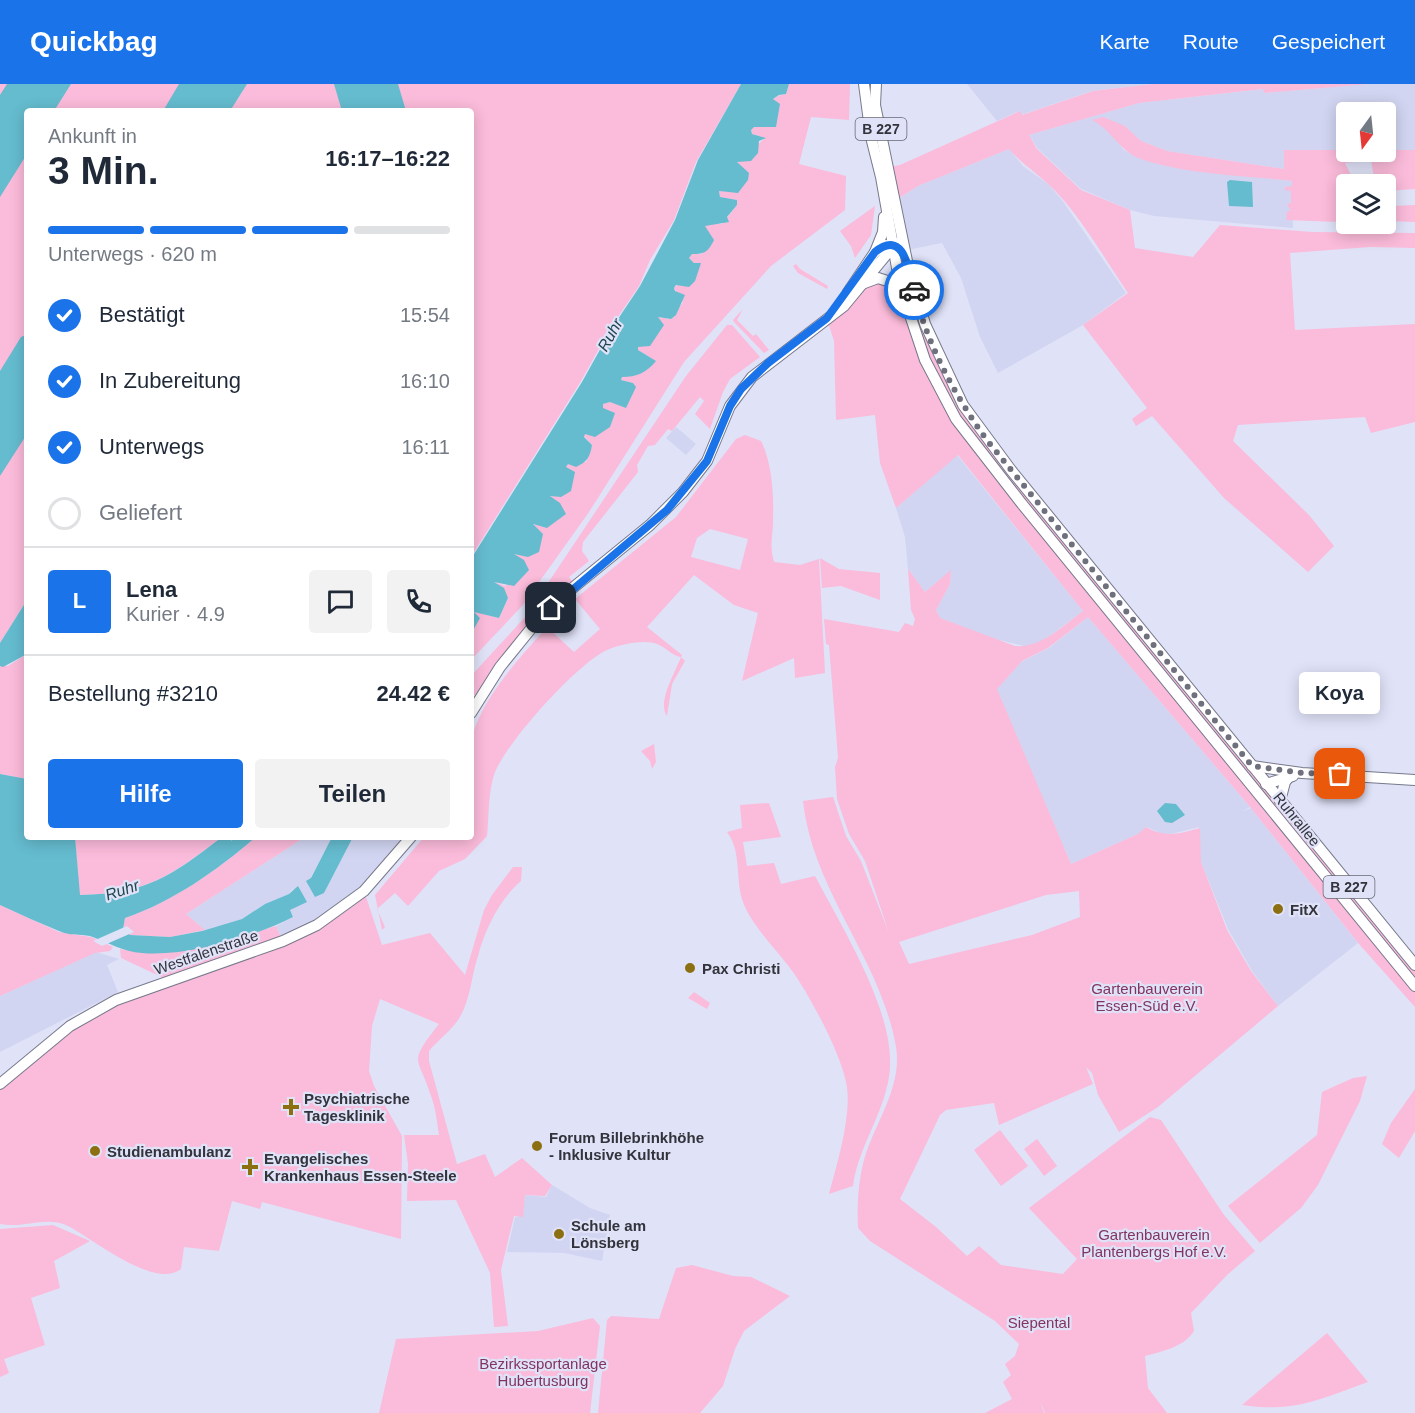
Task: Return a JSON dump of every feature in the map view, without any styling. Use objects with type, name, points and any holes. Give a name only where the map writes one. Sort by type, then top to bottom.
[{"type":"main road","name":"B 227","points":[[864,84],[871,137],[886,176]]},
{"type":"main road","name":"B 227","points":[[876,84],[876,105],[891,203],[894,246]]},
{"type":"main road","name":"B 227","points":[[891,203],[901,229]]},
{"type":"main road","points":[[827,318],[875,252],[891,203]]},
{"type":"main road","points":[[474,708],[500,668],[534,625],[569,591],[651,525],[683,492],[707,461],[730,406],[752,377],[844,306],[894,246],[901,229]]},
{"type":"main road","name":"Ruhrallee","points":[[901,229],[907,261],[930,339],[951,384],[974,422],[1415,965]]},
{"type":"main road","points":[[875,252],[886,245],[894,246],[907,261]]},
{"type":"main road","name":"Ruhrallee","points":[[894,246],[900,285],[926,360],[956,419],[1415,986]]},
{"type":"main road","points":[[862,284],[878,278],[900,285]]},
{"type":"main road","points":[[1252,766],[1302,773],[1415,780]]},
{"type":"main road","points":[[1245,778],[1266,784],[1302,773]]},
{"type":"main road","points":[[1264,802],[1269,799],[1280,801],[1285,782],[1289,777]]},
{"type":"main road","name":"Westfalenstraße","points":[[0,1084],[70,1026],[116,1000],[282,941],[317,925],[368,887],[408,840]]},
{"type":"shaded area","points":[[967,84],[1152,84],[1092,91],[1021,115],[1019,111],[997,121]]},
{"type":"shaded area","points":[[1370,84],[1415,84],[1415,150],[1396,150],[1396,102],[1336,102],[1336,150],[1284,150],[1284,169],[1167,151],[1141,141],[1125,126],[1093,120],[1105,126],[1124,150],[1141,159],[1185,168],[1292,181],[1293,228],[1154,216],[1130,210],[1081,189],[1038,149],[1029,135],[1139,103],[1264,89],[1264,93]]},
{"type":"shaded area","points":[[1009,149],[1023,166],[1048,184],[1062,200],[1126,293],[1083,325],[998,373],[980,337],[961,278],[942,243],[907,250],[899,198],[918,186]]},
{"type":"shaded area","points":[[676,427],[696,444],[686,455],[666,438]]},
{"type":"shaded area","points":[[957,455],[1083,611],[1047,638],[1028,647],[991,638],[940,618],[936,610],[950,584],[951,571],[925,592],[908,569],[905,537],[896,508]]},
{"type":"shaded area","points":[[1088,617],[1250,807],[1241,812],[1251,808],[1358,943],[1278,1006],[1252,971],[1228,929],[1201,862],[1199,827],[1162,834],[1147,827],[1138,834],[1071,864],[996,689],[1021,662],[1049,648]]},
{"type":"shaded area","points":[[300,840],[330,840],[311,877],[324,893],[351,840],[408,840],[346,905],[282,940],[276,926],[293,917],[290,910],[293,888],[289,894],[265,904],[242,919],[205,930],[186,914]]},
{"type":"shaded area","points":[[96,952],[119,959],[107,965],[118,992],[0,1052],[0,996]]},
{"type":"shaded area","name":"Schule am Lönsberg","points":[[552,1185],[590,1208],[610,1215],[602,1261],[564,1253],[507,1252],[515,1217],[522,1216],[525,1195],[546,1197]]},
{"type":"green space","points":[[0,84],[741,84],[696,162],[674,220],[650,260],[639,286],[611,327],[581,381],[474,552],[474,108],[24,108],[24,605],[0,643]]},
{"type":"green space","points":[[789,84],[850,84],[849,120],[811,117],[799,164],[846,176],[845,210],[771,266],[684,362],[589,512],[522,606],[474,657],[474,611],[499,618],[508,598],[494,582],[506,586],[514,558],[524,539],[530,530],[559,503],[550,496],[568,464],[586,462],[592,445],[584,436],[603,404],[610,402],[633,383],[621,380],[622,377],[655,361],[638,350],[638,347],[658,317],[671,319],[683,302],[674,288],[701,263],[694,263],[689,258],[691,254],[702,254],[704,226],[706,223],[722,224],[737,205],[737,200],[720,197],[719,191],[738,192],[744,169],[737,163],[765,138],[752,134],[751,130],[774,98],[786,94]]},
{"type":"green space","points":[[1152,84],[1370,84],[1264,93],[1263,89],[1139,103],[1029,135],[1037,149],[1081,190],[1130,210],[1135,248],[1193,257],[1220,225],[1336,234],[1415,233],[1415,248],[1370,247],[1290,253],[1295,330],[1415,324],[1415,422],[1371,433],[1365,417],[1238,425],[1233,441],[1309,515],[1334,546],[1308,572],[1224,498],[1152,416],[1136,426],[1132,419],[1147,408],[1083,325],[1128,293],[1080,221],[1047,183],[1009,149],[918,186],[899,198],[890,167],[900,165],[1020,111],[1022,115],[1093,91]]},
{"type":"green space","points":[[1103,117],[1125,126],[1141,141],[1167,151],[1284,169],[1284,150],[1336,150],[1336,162],[1354,162],[1345,163],[1350,174],[1336,174],[1336,222],[1286,220],[1287,211],[1291,211],[1287,204],[1291,203],[1291,191],[1285,190],[1285,187],[1292,186],[1292,181],[1197,171],[1141,159],[1127,151],[1105,129],[1092,120]]},
{"type":"green space","points":[[1396,150],[1415,150],[1415,189],[1396,190],[1396,174],[1373,174],[1371,162],[1396,162]]},
{"type":"green space","points":[[1415,205],[1415,222],[1396,221],[1396,206]]},
{"type":"green space","points":[[875,206],[871,235],[855,258],[851,246],[840,231]]},
{"type":"green space","points":[[897,249],[907,261],[916,298],[962,405],[1415,965],[1415,1007],[1359,944],[1251,808],[1088,617],[1048,648],[1022,661],[997,689],[1071,864],[1138,834],[1146,827],[1166,834],[1200,828],[1201,862],[1227,930],[1251,971],[1278,1006],[1158,1107],[1119,1132],[1098,1095],[1092,1073],[1086,1067],[1093,1084],[999,1125],[994,1103],[946,1110],[940,1115],[900,1199],[936,1227],[967,1256],[979,1246],[1001,1265],[1063,1274],[1077,1259],[1029,1208],[1150,1117],[1161,1120],[1224,1215],[1255,1251],[1227,1275],[1191,1313],[1194,1331],[1185,1341],[1172,1348],[1145,1356],[1148,1388],[1167,1413],[1045,1413],[1040,1401],[1044,1413],[985,1413],[1012,1399],[1003,1382],[1011,1375],[1005,1364],[1015,1356],[1019,1344],[995,1321],[870,1241],[858,1228],[858,1196],[863,1164],[886,1107],[897,1063],[896,1047],[888,1015],[877,984],[820,865],[809,834],[803,801],[833,797],[846,836],[861,861],[889,933],[865,861],[849,834],[837,799],[835,767],[838,758],[829,645],[826,644],[824,619],[899,632],[905,623],[913,626],[915,619],[911,610],[908,569],[925,592],[951,570],[950,584],[936,610],[940,618],[1015,646],[1025,646],[1043,640],[1083,611],[958,455],[896,508],[880,463],[875,415],[836,420],[834,341],[827,319],[873,280],[899,285],[913,328]],"holes":[[[1079,891],[1080,917],[1032,935],[909,964],[899,942],[1046,895]]]},
{"type":"green space","points":[[796,264],[800,269],[828,286],[827,289],[798,273],[793,266]]},
{"type":"green space","points":[[743,309],[737,320],[753,336],[756,334],[769,350],[764,353],[733,320]]},
{"type":"green space","points":[[727,325],[732,325],[760,357],[730,379],[710,429],[695,414],[704,401],[700,397],[672,431],[668,429],[655,445],[648,446],[637,465],[638,472],[583,542],[582,551],[589,561],[569,577],[575,585],[478,697],[474,695],[474,673],[526,616],[686,376]]},
{"type":"green space","points":[[745,435],[761,441],[772,479],[771,545],[774,562],[800,565],[819,559],[825,673],[795,678],[794,658],[742,681],[758,613],[734,605],[694,575],[647,627],[682,655],[681,657],[658,644],[642,642],[605,651],[577,672],[527,724],[502,759],[491,787],[487,836],[465,859],[439,871],[408,906],[395,893],[378,908],[375,895],[421,840],[474,840],[474,731],[485,706],[514,664],[547,627],[574,652],[600,629],[575,599],[676,517],[736,439]],"holes":[[[710,529],[748,539],[740,570],[691,557],[697,538]]]},
{"type":"green space","points":[[820,558],[839,569],[880,573],[880,600],[841,586],[822,588]]},
{"type":"green space","points":[[24,656],[24,778],[0,774],[0,666],[8,666]]},
{"type":"green space","points":[[681,657],[685,661],[672,684],[667,716],[664,710],[665,695]]},
{"type":"green space","points":[[654,744],[656,762],[652,769],[650,761],[641,751]]},
{"type":"green space","points":[[769,803],[781,837],[743,842],[747,866],[774,863],[781,884],[815,876],[866,974],[877,1001],[890,1053],[886,1091],[860,1158],[853,1186],[829,1194],[846,1123],[848,1094],[843,1070],[808,996],[793,972],[747,911],[741,893],[735,848],[727,832],[742,828],[740,805]]},
{"type":"green space","points":[[75,840],[218,840],[172,872],[156,880],[123,891],[79,895]]},
{"type":"green space","points":[[252,840],[300,840],[186,914],[205,930],[170,937],[130,935],[123,929],[125,918],[161,903],[226,862]]},
{"type":"green space","points":[[513,867],[522,867],[521,881],[506,897],[489,925],[464,1009],[453,1026],[429,1051],[429,1061],[457,1164],[485,1154],[495,1177],[522,1158],[552,1185],[545,1196],[525,1195],[523,1217],[514,1216],[501,1270],[508,1326],[494,1327],[490,1273],[456,1200],[407,1201],[408,1164],[404,1135],[439,1135],[433,1103],[418,1061],[422,1047],[439,1024],[380,999],[372,1026],[369,1071],[374,1086],[402,1136],[401,1239],[262,1202],[260,1209],[232,1201],[219,1251],[184,1247],[181,1269],[169,1274],[155,1273],[140,1268],[60,1223],[0,1224],[0,1087],[92,1013],[283,942],[364,891],[382,945],[430,933],[465,975],[484,910]]},
{"type":"green space","points":[[0,905],[59,932],[91,937],[113,947],[110,951],[95,953],[0,996]]},
{"type":"green space","points":[[378,912],[385,927],[382,930]]},
{"type":"green space","points":[[276,926],[282,940],[168,980],[121,958],[120,949],[159,952],[179,950],[218,943]]},
{"type":"green space","points":[[694,992],[710,1003],[707,1009],[688,998]]},
{"type":"green space","points":[[1367,1076],[1360,1101],[1318,1185],[1301,1208],[1260,1243],[1228,1206],[1317,1135],[1322,1092],[1353,1078]]},
{"type":"green space","points":[[1415,1089],[1415,1131],[1399,1158],[1382,1144],[1391,1123]]},
{"type":"green space","points":[[1000,1130],[1028,1166],[1001,1186],[974,1150]]},
{"type":"green space","points":[[1037,1139],[1057,1166],[1044,1176],[1024,1149]]},
{"type":"green space","points":[[53,1225],[90,1241],[54,1261],[60,1288],[31,1298],[45,1345],[4,1359],[9,1373],[0,1377],[0,1229]]},
{"type":"green space","points":[[692,1265],[733,1276],[751,1277],[790,1296],[744,1331],[735,1349],[723,1386],[700,1413],[598,1413],[607,1320],[611,1316],[659,1319],[676,1268]]},
{"type":"green space","name":"Bezirkssportanlage Hubertusburg","points":[[593,1318],[600,1326],[590,1413],[379,1413],[396,1339],[538,1331]]},
{"type":"green space","points":[[1327,1333],[1368,1382],[1321,1399],[1292,1406],[1242,1405]]},
{"type":"water","points":[[7,84],[71,84],[56,108],[24,108],[24,159],[0,197],[0,95]]},
{"type":"water","points":[[179,84],[247,84],[232,108],[165,108]]},
{"type":"water","points":[[334,84],[398,84],[405,108],[341,108]]},
{"type":"water","name":"Ruhr","points":[[741,84],[789,84],[786,94],[773,99],[780,104],[776,127],[754,127],[751,130],[752,134],[766,138],[759,141],[758,153],[751,161],[737,162],[749,173],[748,180],[738,193],[719,191],[720,197],[737,200],[737,205],[727,217],[729,222],[705,226],[714,240],[706,252],[692,254],[689,258],[694,263],[701,263],[695,281],[689,287],[676,285],[674,288],[675,291],[685,295],[676,315],[671,319],[658,317],[664,325],[650,346],[638,347],[638,350],[656,361],[649,369],[641,373],[622,377],[621,380],[633,383],[636,387],[626,408],[610,402],[603,404],[603,408],[615,413],[610,427],[595,437],[585,434],[584,437],[592,445],[589,456],[576,467],[568,464],[566,467],[575,472],[571,491],[561,497],[550,496],[560,503],[566,514],[547,528],[533,524],[543,534],[539,552],[528,557],[514,554],[524,560],[529,570],[514,586],[494,582],[504,588],[508,598],[499,618],[474,612],[474,554],[640,286],[675,220],[698,160]]},
{"type":"water","points":[[1230,180],[1252,182],[1253,207],[1229,206],[1227,182]]},
{"type":"water","points":[[24,336],[24,439],[0,476],[0,371],[21,337]]},
{"type":"water","points":[[24,605],[24,656],[3,667],[0,666],[0,643]]},
{"type":"water","points":[[474,612],[480,618],[474,629]]},
{"type":"water","points":[[0,774],[24,778],[24,840],[75,840],[80,895],[123,891],[157,880],[188,862],[218,840],[252,840],[194,884],[161,903],[125,918],[123,929],[130,935],[170,937],[202,931],[242,919],[265,904],[289,894],[298,886],[307,902],[290,910],[293,917],[259,932],[199,949],[160,953],[135,952],[90,936],[67,934],[0,905]]},
{"type":"water","points":[[1165,803],[1176,804],[1185,815],[1172,823],[1165,822],[1157,811]]},
{"type":"water","points":[[330,840],[351,840],[324,893],[315,897],[306,881],[311,878]]},
{"type":"pier","points":[[127,926],[134,932],[102,946],[93,941]]},
{"type":"way so far","points":[[914,290],[930,339],[951,384],[986,439],[1252,766],[1302,773],[1340,774]]},
{"type":"place","name":"Koya","points":[[1340,774]]},
{"type":"place","name":"FitX","points":[[1278,909]]},
{"type":"place","name":"Pax Christi","points":[[690,968]]},
{"type":"place","name":"Psychiatrische Tagesklinik","points":[[291,1107]]},
{"type":"place","name":"Forum Billebrinkhöhe - Inklusive Kultur","points":[[537,1146]]},
{"type":"place","name":"Studienambulanz","points":[[95,1151]]},
{"type":"place","name":"Evangelisches Krankenhaus Essen-Steele","points":[[250,1167]]},
{"type":"place","name":"Schule am Lönsberg","points":[[559,1234]]},
{"type":"route","points":[[551,608],[667,510],[707,461],[715,447],[730,406],[741,389],[768,363],[827,318],[875,252],[886,245],[895,245],[907,261],[914,290]]},
{"type":"park label","name":"Gartenbauverein Essen-Süd e.V.","points":[[1147,996]]},
{"type":"park label","name":"Gartenbauverein Plantenbergs Hof e.V.","points":[[1154,1242]]},
{"type":"park label","name":"Siepental","points":[[1039,1322]]}]
